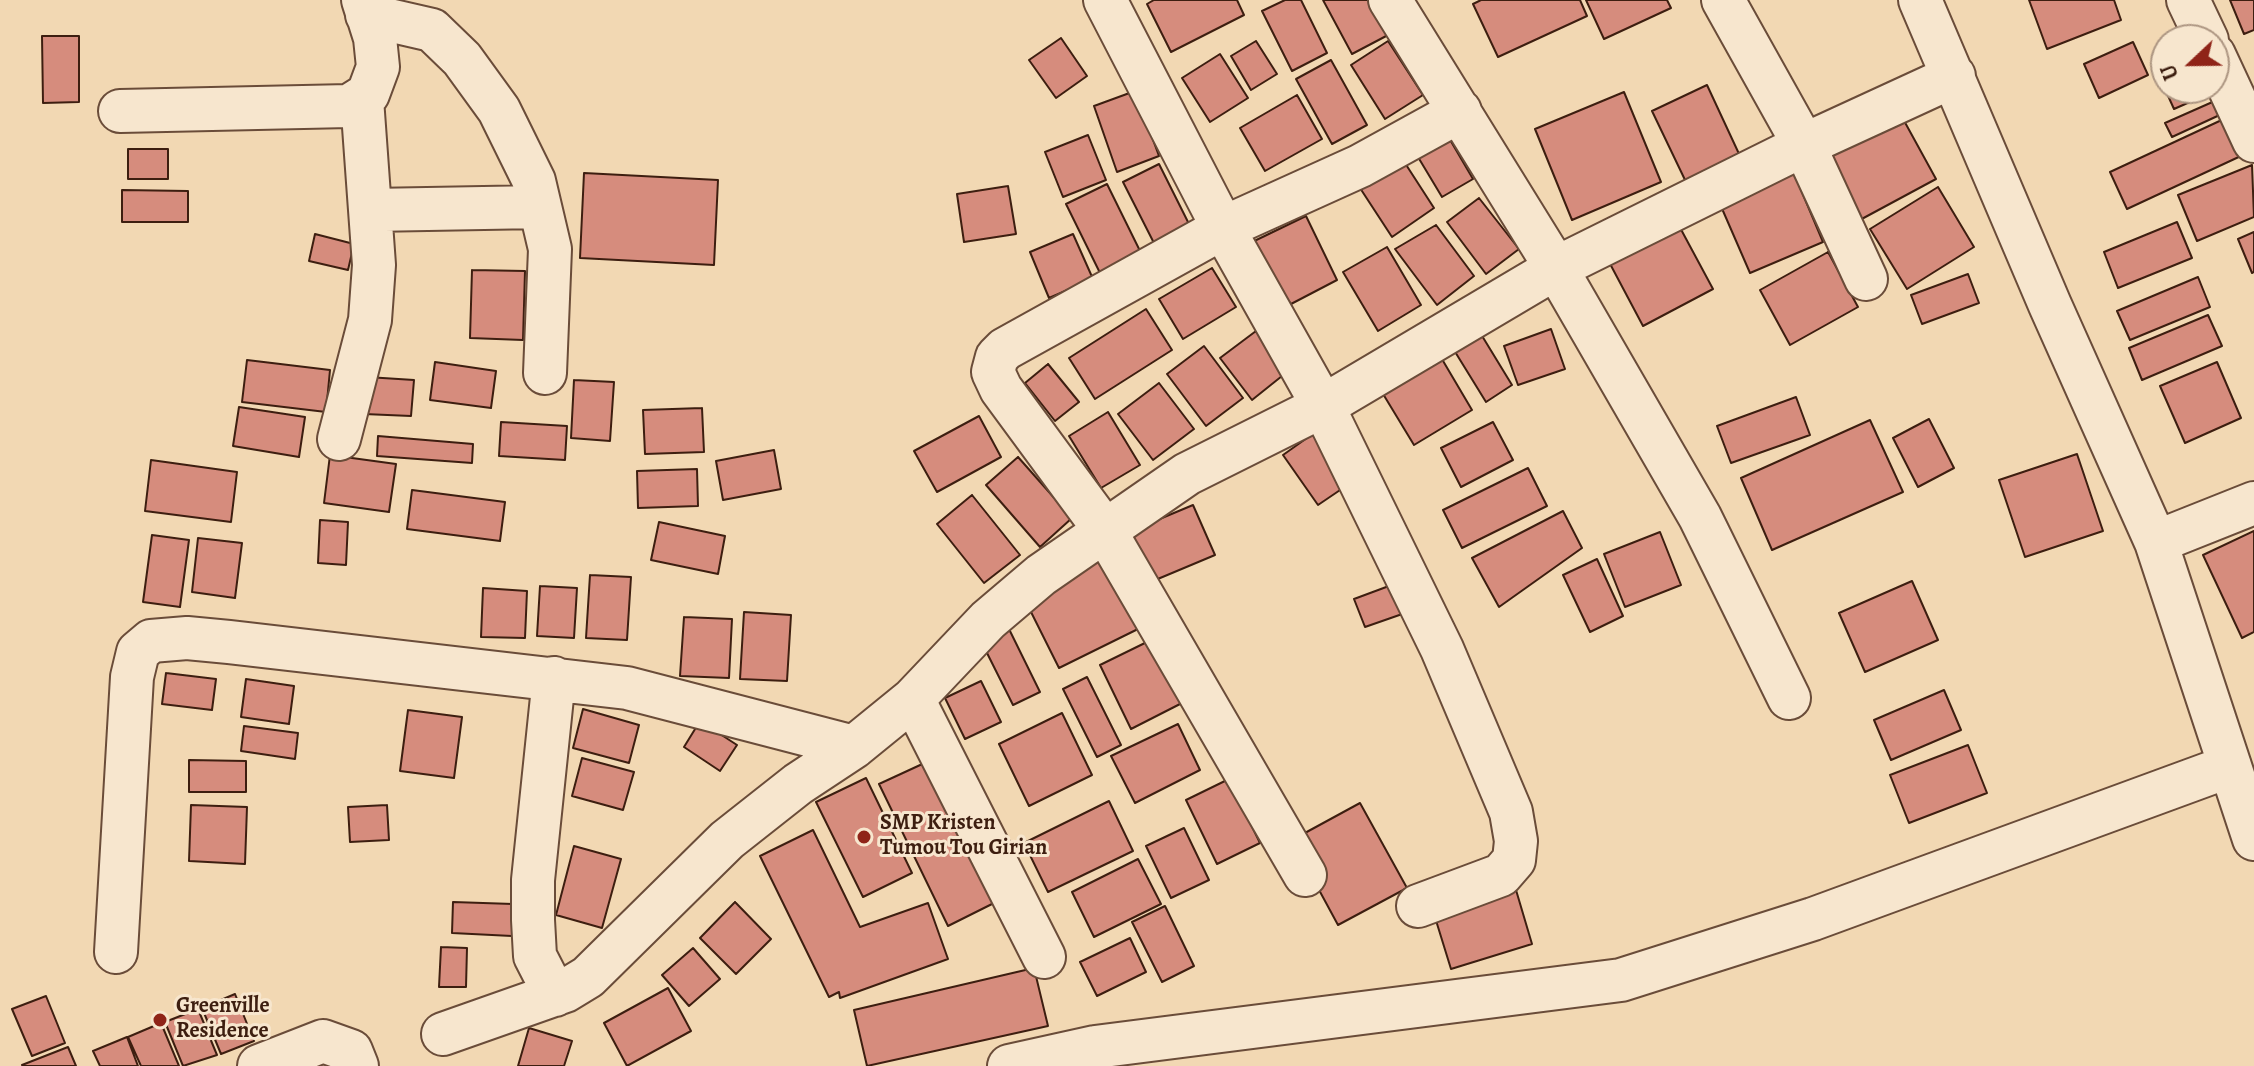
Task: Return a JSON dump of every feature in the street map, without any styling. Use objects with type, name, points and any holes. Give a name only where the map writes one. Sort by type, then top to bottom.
[{"type":"street","points":[[1105,0],[1223,228],[1323,406],[1442,649],[1511,812],[1516,841],[1514,860],[1501,875],[1418,906]]},
{"type":"street","points":[[1390,0],[1556,268],[1700,517],[1789,698]]},
{"type":"street","points":[[1723,0],[1804,145],[1866,279]]},
{"type":"street","points":[[1920,0],[2050,305],[2156,542],[2254,839]]},
{"type":"street","points":[[2188,0],[2199,24]]},
{"type":"street","points":[[120,111],[340,107],[362,99],[368,94],[378,67],[375,38],[365,8]]},
{"type":"street","points":[[365,8],[432,30],[462,59],[499,110],[534,181],[550,249],[545,373]]},
{"type":"street","points":[[443,1034],[555,995],[588,977],[727,840],[798,784],[854,747],[913,699],[988,620],[1104,529],[1187,474],[1323,406],[1556,268],[1804,145],[1954,76]]},
{"type":"street","points":[[2230,89],[2254,141]]},
{"type":"street","points":[[339,439],[370,320],[374,265],[362,99]]},
{"type":"street","points":[[1305,875],[1104,529],[1001,389],[993,372],[997,357],[1005,349],[1223,228],[1360,166],[1460,111]]},
{"type":"street","points":[[371,210],[540,207]]},
{"type":"street","points":[[2156,542],[2254,503]]},
{"type":"street","points":[[116,952],[132,677],[138,652],[151,641],[201,639],[627,688],[854,747]]},
{"type":"street","points":[[554,678],[533,880],[533,920],[535,956],[555,995]]},
{"type":"street","points":[[913,699],[1044,957]]},
{"type":"street","points":[[1009,1066],[1095,1047],[1621,980],[1813,919],[2230,766]]},
{"type":"street","points":[[259,1066],[323,1041],[351,1051],[357,1066]]},
{"type":"building","points":[[1154,0],[1237,0],[1244,15],[1171,52],[1147,4]]},
{"type":"building","points":[[1285,0],[1301,0],[1327,53],[1292,71],[1262,11]]},
{"type":"building","points":[[1323,0],[1371,0],[1390,34],[1352,54]]},
{"type":"building","points":[[1481,0],[1580,0],[1587,16],[1498,57],[1473,4]]},
{"type":"building","points":[[1586,0],[1667,0],[1671,8],[1604,39]]},
{"type":"building","points":[[2029,0],[2114,0],[2121,20],[2047,49]]},
{"type":"building","points":[[2230,0],[2254,0],[2254,30],[2244,34]]},
{"type":"building","points":[[42,36],[79,36],[79,102],[43,103]]},
{"type":"building","points":[[1061,38],[1087,76],[1056,98],[1029,60]]},
{"type":"building","points":[[1256,41],[1277,74],[1251,90],[1231,56]]},
{"type":"building","points":[[1388,41],[1423,95],[1385,119],[1351,65]]},
{"type":"building","points":[[2133,42],[2148,75],[2099,98],[2084,64]]},
{"type":"building","points":[[1220,54],[1248,98],[1210,122],[1182,78]]},
{"type":"building","points":[[1331,60],[1367,125],[1332,144],[1296,79]]},
{"type":"building","points":[[1707,85],[1740,156],[1686,182],[1652,111]]},
{"type":"building","points":[[1135,91],[1159,156],[1117,172],[1094,106]]},
{"type":"building","points":[[1624,92],[1661,182],[1572,220],[1535,129]]},
{"type":"building","points":[[1297,95],[1322,139],[1265,171],[1240,128]]},
{"type":"building","points":[[2208,104],[2219,104],[2224,113],[2172,137],[2165,123]]},
{"type":"building","points":[[1902,117],[1936,179],[1858,221],[1825,159]]},
{"type":"building","points":[[2226,118],[2243,155],[2127,209],[2110,172]]},
{"type":"building","points":[[1088,135],[1106,180],[1063,197],[1045,152]]},
{"type":"building","points":[[1449,138],[1473,179],[1442,197],[1418,157]]},
{"type":"building","points":[[128,149],[168,149],[168,179],[128,179]]},
{"type":"building","points":[[1403,160],[1434,208],[1392,237],[1360,188]]},
{"type":"building","points":[[1159,164],[1192,230],[1157,249],[1123,182]]},
{"type":"building","points":[[2252,165],[2254,217],[2197,241],[2178,195]]},
{"type":"building","points":[[584,173],[718,180],[714,265],[580,258]]},
{"type":"building","points":[[1794,173],[1823,242],[1750,273],[1720,204]]},
{"type":"building","points":[[1107,184],[1143,257],[1102,277],[1066,204]]},
{"type":"building","points":[[1008,186],[1016,234],[964,242],[957,194]]},
{"type":"building","points":[[1938,187],[1974,247],[1907,289],[1870,229]]},
{"type":"building","points":[[122,190],[188,191],[188,222],[122,222]]},
{"type":"building","points":[[1479,198],[1519,249],[1486,274],[1447,222]]},
{"type":"building","points":[[1306,216],[1337,280],[1291,304],[1246,245]]},
{"type":"building","points":[[1677,222],[1713,289],[1643,326],[1608,260]]},
{"type":"building","points":[[2177,222],[2192,258],[2118,288],[2104,252]]},
{"type":"building","points":[[1436,225],[1474,276],[1437,305],[1395,249]]},
{"type":"building","points":[[2254,232],[2254,272],[2252,273],[2238,239]]},
{"type":"building","points":[[315,234],[354,244],[348,270],[309,261]]},
{"type":"building","points":[[1073,234],[1093,279],[1049,298],[1030,252]]},
{"type":"building","points":[[1387,247],[1421,305],[1378,331],[1343,272]]},
{"type":"building","points":[[1828,252],[1858,307],[1790,345],[1760,290]]},
{"type":"building","points":[[1212,268],[1236,307],[1183,339],[1159,299]]},
{"type":"building","points":[[472,270],[525,271],[523,340],[470,338]]},
{"type":"building","points":[[1968,274],[1979,303],[1922,324],[1911,295]]},
{"type":"building","points":[[2198,277],[2210,307],[2130,340],[2117,311]]},
{"type":"building","points":[[1146,309],[1172,350],[1095,399],[1069,358]]},
{"type":"building","points":[[2208,315],[2222,346],[2142,380],[2129,348]]},
{"type":"building","points":[[1476,326],[1512,385],[1486,402],[1449,342]]},
{"type":"building","points":[[1551,329],[1565,369],[1518,385],[1504,346]]},
{"type":"building","points":[[1256,331],[1287,372],[1252,400],[1220,358]]},
{"type":"building","points":[[1204,346],[1243,398],[1206,426],[1167,374]]},
{"type":"building","points":[[1436,349],[1472,410],[1414,445],[1377,384]]},
{"type":"building","points":[[247,360],[330,370],[326,412],[242,402]]},
{"type":"building","points":[[435,362],[496,371],[491,408],[430,400]]},
{"type":"building","points":[[2217,362],[2241,418],[2185,443],[2160,386]]},
{"type":"building","points":[[1048,364],[1079,402],[1055,421],[1025,383]]},
{"type":"building","points":[[367,377],[414,380],[411,416],[364,414]]},
{"type":"building","points":[[574,380],[614,382],[610,441],[571,438]]},
{"type":"building","points":[[1159,383],[1194,429],[1153,460],[1118,414]]},
{"type":"building","points":[[1796,397],[1810,435],[1731,463],[1717,426]]},
{"type":"building","points":[[239,407],[305,417],[299,457],[233,446]]},
{"type":"building","points":[[702,408],[704,452],[645,454],[643,410]]},
{"type":"building","points":[[1108,412],[1140,465],[1101,488],[1069,436]]},
{"type":"building","points":[[979,416],[1001,457],[937,492],[914,451]]},
{"type":"building","points":[[1929,419],[1954,468],[1918,487],[1893,438]]},
{"type":"building","points":[[1870,420],[1903,492],[1772,550],[1741,478]]},
{"type":"building","points":[[501,422],[567,426],[565,460],[499,456]]},
{"type":"building","points":[[1493,422],[1513,460],[1461,487],[1441,448]]},
{"type":"building","points":[[1314,433],[1349,484],[1318,505],[1283,455]]},
{"type":"building","points":[[378,436],[473,444],[472,463],[377,456]]},
{"type":"building","points":[[774,450],[781,489],[723,500],[716,461]]},
{"type":"building","points":[[2077,454],[2103,531],[2025,557],[1999,480]]},
{"type":"building","points":[[330,455],[396,464],[389,512],[324,503]]},
{"type":"building","points":[[1018,457],[1072,518],[1040,547],[986,485]]},
{"type":"building","points":[[151,460],[237,472],[231,522],[145,511]]},
{"type":"building","points":[[1528,468],[1547,506],[1462,548],[1443,510]]},
{"type":"building","points":[[697,469],[698,506],[638,508],[637,471]]},
{"type":"building","points":[[412,490],[505,502],[500,541],[407,529]]},
{"type":"building","points":[[972,495],[1020,555],[984,583],[937,524]]},
{"type":"building","points":[[1193,505],[1215,555],[1153,581],[1131,531]]},
{"type":"building","points":[[1563,511],[1582,548],[1499,607],[1472,558]]},
{"type":"building","points":[[320,520],[348,522],[346,565],[318,563]]},
{"type":"building","points":[[659,522],[725,536],[718,574],[651,560]]},
{"type":"building","points":[[2254,531],[2254,632],[2242,638],[2203,555]]},
{"type":"building","points":[[1660,532],[1681,585],[1625,607],[1604,554]]},
{"type":"building","points":[[152,535],[189,540],[180,607],[143,602]]},
{"type":"building","points":[[198,538],[242,543],[235,598],[192,592]]},
{"type":"building","points":[[1104,559],[1138,629],[1059,668],[1024,598]]},
{"type":"building","points":[[1597,559],[1623,616],[1590,632],[1563,575]]},
{"type":"building","points":[[590,575],[631,577],[627,640],[586,638]]},
{"type":"building","points":[[1912,581],[1938,640],[1865,672],[1839,613]]},
{"type":"building","points":[[1397,583],[1408,612],[1365,627],[1354,599]]},
{"type":"building","points":[[540,586],[577,588],[574,638],[537,636]]},
{"type":"building","points":[[483,588],[527,591],[525,638],[481,637]]},
{"type":"building","points":[[744,612],[791,615],[787,681],[740,679]]},
{"type":"building","points":[[684,617],[732,619],[729,678],[680,676]]},
{"type":"building","points":[[1008,627],[1040,692],[1013,705],[981,641]]},
{"type":"building","points":[[1151,640],[1182,703],[1131,729],[1100,665]]},
{"type":"building","points":[[166,673],[216,679],[212,710],[162,704]]},
{"type":"building","points":[[1087,677],[1121,745],[1097,757],[1063,689]]},
{"type":"building","points":[[246,679],[294,686],[289,724],[241,717]]},
{"type":"building","points":[[981,681],[1001,722],[965,739],[945,698]]},
{"type":"building","points":[[1944,690],[1961,730],[1891,760],[1874,720]]},
{"type":"building","points":[[583,709],[639,725],[629,763],[573,748]]},
{"type":"building","points":[[408,710],[462,717],[454,778],[400,771]]},
{"type":"building","points":[[1062,713],[1092,775],[1029,806],[999,744]]},
{"type":"building","points":[[700,721],[737,745],[720,771],[684,747]]},
{"type":"building","points":[[1178,724],[1200,770],[1135,803],[1111,756]]},
{"type":"building","points":[[244,726],[298,733],[295,759],[241,751]]},
{"type":"building","points":[[1968,745],[1987,793],[1909,823],[1890,775]]},
{"type":"building","points":[[582,758],[634,772],[623,810],[572,796]]},
{"type":"building","points":[[189,760],[246,761],[246,792],[189,792]]},
{"type":"building","points":[[931,760],[1000,900],[948,926],[879,784]]},
{"type":"building","name":"SMP Kristen Tumou Tou Girian","points":[[866,778],[912,873],[863,897],[816,802]]},
{"type":"building","points":[[1229,779],[1260,843],[1217,864],[1186,800]]},
{"type":"building","points":[[1109,801],[1133,851],[1048,892],[1024,843]]},
{"type":"building","points":[[1360,803],[1407,888],[1338,925],[1292,840]]},
{"type":"building","points":[[191,805],[247,807],[245,864],[189,861]]},
{"type":"building","points":[[387,805],[389,840],[350,842],[348,807]]},
{"type":"building","points":[[1184,828],[1209,880],[1171,898],[1146,846]]},
{"type":"building","points":[[813,830],[860,927],[928,903],[948,959],[840,998],[839,992],[829,997],[760,856]]},
{"type":"building","points":[[574,846],[621,859],[602,928],[556,915]]},
{"type":"building","points":[[1138,859],[1161,904],[1094,937],[1072,892]]},
{"type":"building","points":[[1516,890],[1532,944],[1451,969],[1434,914]]},
{"type":"building","points":[[453,902],[513,904],[512,936],[452,933]]},
{"type":"building","points":[[735,902],[771,939],[736,974],[700,938]]},
{"type":"building","points":[[1165,906],[1194,966],[1162,982],[1132,922]]},
{"type":"building","points":[[1130,938],[1146,972],[1097,996],[1080,962]]},
{"type":"building","points":[[441,947],[467,948],[466,987],[439,987]]},
{"type":"building","points":[[693,948],[720,979],[689,1006],[662,975]]},
{"type":"building","points":[[1034,968],[1048,1026],[867,1066],[854,1010]]},
{"type":"building","points":[[668,988],[691,1031],[627,1066],[604,1023]]},
{"type":"building","points":[[235,994],[254,1041],[221,1054],[202,1008]]},
{"type":"building","points":[[46,996],[65,1043],[32,1056],[12,1009]]},
{"type":"building","points":[[198,1009],[217,1055],[183,1066],[165,1022]]},
{"type":"building","points":[[161,1023],[179,1066],[141,1066],[128,1037]]},
{"type":"building","points":[[529,1028],[572,1041],[564,1066],[518,1066]]},
{"type":"building","points":[[127,1037],[138,1066],[100,1066],[93,1051]]},
{"type":"building","points":[[68,1047],[76,1066],[22,1065]]},
{"type":"place","name":"SMP Kristen Tumou Tou Girian","points":[[864,837]]},
{"type":"place","name":"Greenville Residence","points":[[160,1020]]}]
